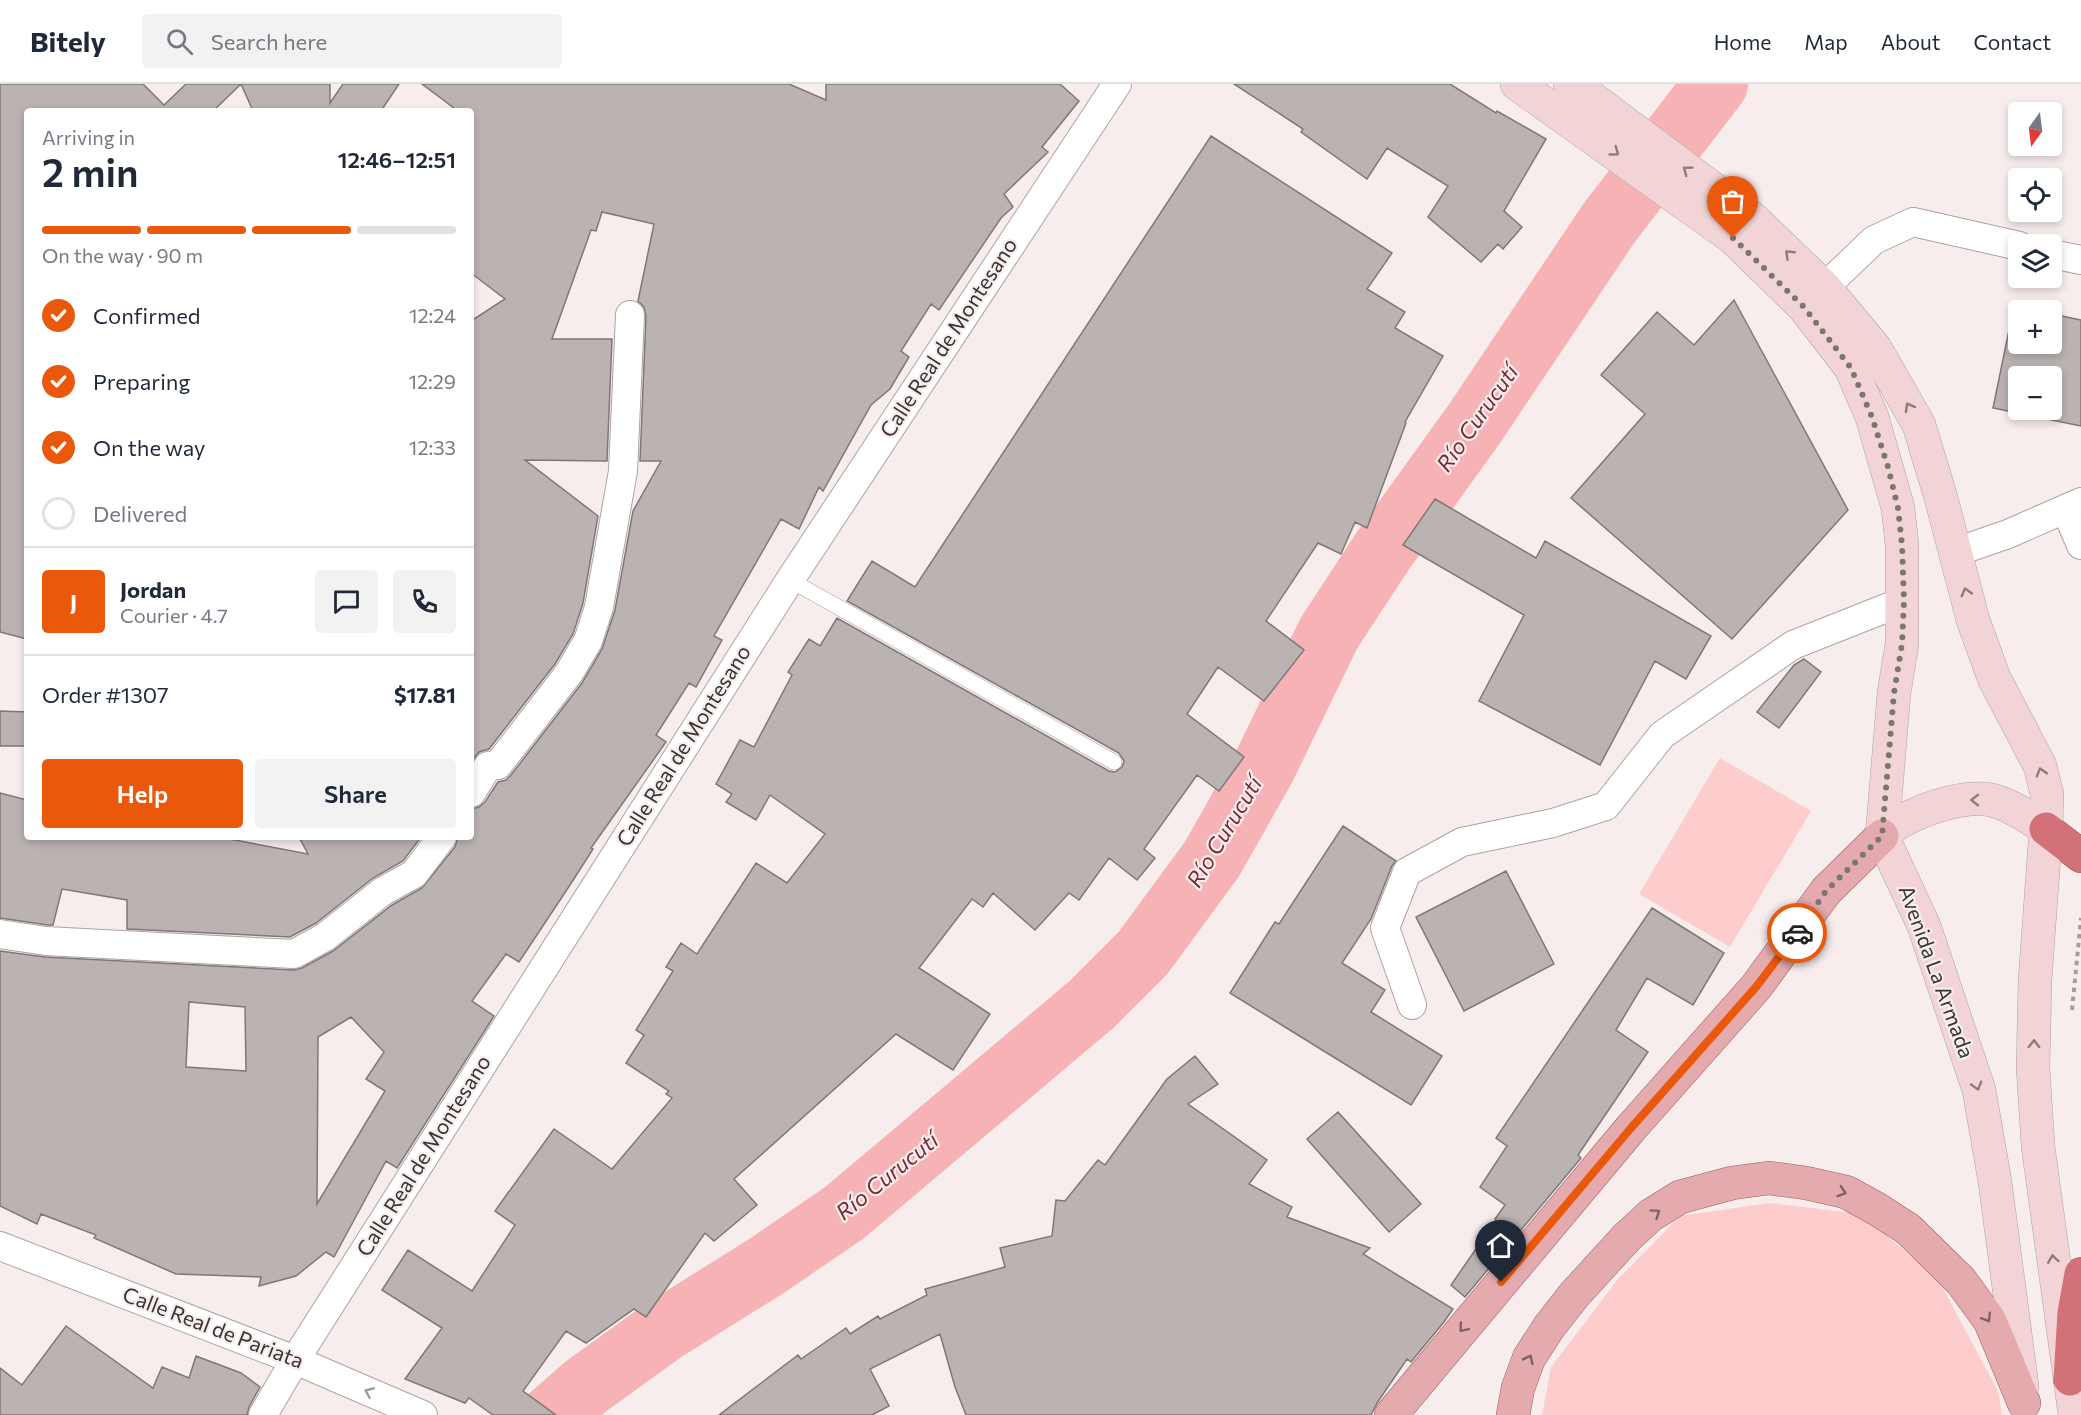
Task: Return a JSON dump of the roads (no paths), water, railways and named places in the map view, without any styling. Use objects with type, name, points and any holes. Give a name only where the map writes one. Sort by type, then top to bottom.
[{"type":"highway","points":[[2046,829],[2081,856]]},
{"type":"highway","points":[[2070,1379],[2074,1313],[2081,1274]]},
{"type":"main road","name":"Avenida La Armada","points":[[1517,84],[1574,98],[1742,228],[1814,297],[1875,348],[1919,425],[1973,620],[1994,678],[2040,766],[2047,794],[2035,980],[2033,1068],[2038,1146],[2075,1415]]},
{"type":"main road","name":"Avenida La Armada","points":[[1814,297],[1851,368],[1872,417],[1898,508],[1904,601],[1902,644],[1894,693],[1882,836],[1924,926],[1979,1090],[2004,1247],[2025,1409]]},
{"type":"main road","points":[[1391,1415],[1631,1128],[1756,987],[1826,891],[1882,836],[1900,822],[1924,811],[1967,799],[1996,801],[2046,829]]},
{"type":"main road","points":[[1513,1415],[1518,1388],[1534,1350],[1574,1295],[1627,1237],[1651,1215],[1680,1197],[1732,1183],[1769,1178],[1846,1192],[1908,1229],[1961,1281],[1990,1321],[2025,1409]]},
{"type":"street","name":"Calle Real de Montesano","points":[[263,1415],[295,1360],[790,580],[1117,84]]},
{"type":"street","points":[[1814,297],[1874,240],[1912,222],[2008,244]]},
{"type":"street","points":[[2062,256],[2081,260]]},
{"type":"street","points":[[474,788],[488,766],[498,765],[569,673],[588,641],[600,607],[623,471],[630,315]]},
{"type":"street","points":[[1956,552],[2008,534],[2073,506],[2081,545]]},
{"type":"street","points":[[1412,1005],[1385,928],[1407,872],[1462,842],[1553,823],[1606,806],[1662,735],[1671,728],[1793,645],[1904,601]]},
{"type":"street","points":[[0,934],[46,940],[294,954],[326,937],[383,891],[414,874],[440,840]]},
{"type":"street","name":"Calle Real de Pariata","points":[[4,1257],[295,1360],[423,1415]]},
{"type":"lane","points":[[790,580],[1114,762]]},
{"type":"waterway","name":"Río Curucutí","points":[[553,1415],[585,1387],[664,1330],[765,1267],[844,1213],[1092,1004],[1143,953],[1212,859],[1264,767],[1329,633],[1382,552],[1475,423],[1609,223],[1716,84]]}]
